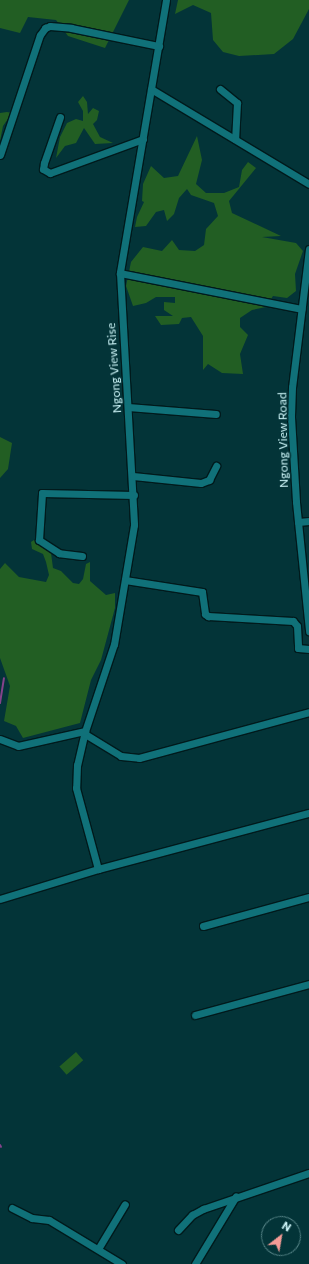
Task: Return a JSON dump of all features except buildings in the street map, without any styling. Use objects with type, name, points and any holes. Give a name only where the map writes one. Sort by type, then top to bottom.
[{"type":"street","name":"Ngong View Rise","points":[[98,869],[75,779],[85,732],[114,644],[134,524],[133,476],[120,273],[166,0]]},
{"type":"street","points":[[0,155],[40,35],[45,28],[50,26],[71,28],[159,46]]},
{"type":"street","points":[[151,89],[309,184]]},
{"type":"street","points":[[220,89],[232,96],[237,103],[235,139]]},
{"type":"street","points":[[60,117],[44,163],[44,169],[50,174],[143,139]]},
{"type":"street","name":"Ngong View Road","points":[[309,249],[301,309],[292,403],[298,522],[309,631]]},
{"type":"street","points":[[120,273],[301,309]]},
{"type":"street","points":[[128,407],[216,414]]},
{"type":"street","points":[[133,476],[201,483],[209,480],[216,466]]},
{"type":"street","points":[[82,556],[59,553],[39,540],[42,493],[134,495]]},
{"type":"street","points":[[298,522],[309,521]]},
{"type":"street","points":[[125,580],[202,592],[205,614],[208,616],[293,621],[297,626],[298,648],[309,649]]},
{"type":"street","points":[[0,739],[18,746],[85,732],[115,753],[132,759],[309,712]]},
{"type":"street","points":[[0,899],[98,869],[309,813]]},
{"type":"street","points":[[203,926],[309,897]]},
{"type":"street","points":[[195,1015],[309,984]]},
{"type":"street","points":[[178,1230],[192,1215],[236,1196],[309,1173]]},
{"type":"street","points":[[195,1264],[236,1196]]},
{"type":"street","points":[[98,1249],[125,1204]]},
{"type":"street","points":[[12,1208],[32,1218],[49,1220],[122,1264]]},
{"type":"green space","points":[[0,0],[129,0],[105,48],[68,36],[56,20],[28,17],[20,33],[0,28]]},
{"type":"green space","points":[[178,0],[309,0],[309,9],[293,39],[274,54],[239,56],[223,52],[213,40],[211,13],[193,5],[175,14]]},
{"type":"green space","points":[[83,96],[87,102],[88,114],[93,108],[99,111],[97,120],[93,124],[100,137],[113,143],[95,144],[84,128],[76,143],[65,146],[56,158],[60,137],[67,123],[76,119],[83,121],[83,111],[78,102]]},
{"type":"green space","points":[[0,113],[12,113],[3,126],[0,141]]},
{"type":"green space","points":[[197,136],[202,160],[196,184],[206,193],[224,193],[239,187],[242,170],[248,162],[256,168],[229,201],[232,213],[281,236],[262,237],[296,243],[303,251],[295,274],[296,291],[287,298],[273,296],[266,307],[252,310],[240,318],[240,327],[248,335],[240,354],[243,374],[222,373],[208,364],[203,370],[203,336],[191,317],[182,318],[179,324],[161,325],[155,316],[173,316],[164,310],[164,302],[175,303],[175,297],[156,297],[146,303],[133,306],[126,286],[131,262],[143,247],[162,251],[172,240],[179,250],[195,251],[204,245],[206,229],[218,216],[214,203],[191,195],[187,189],[179,198],[174,214],[167,221],[164,210],[156,212],[146,226],[135,227],[137,217],[144,202],[142,201],[143,184],[151,166],[164,178],[178,176]]},
{"type":"green space","points":[[0,437],[12,443],[8,469],[0,478]]},
{"type":"green space","points":[[34,540],[51,553],[53,568],[61,571],[73,583],[79,584],[83,579],[86,564],[90,562],[90,581],[106,595],[115,593],[115,608],[101,660],[91,680],[80,723],[23,738],[16,726],[4,721],[10,686],[0,658],[0,569],[5,563],[19,577],[46,582],[49,575],[46,562],[43,554],[32,549],[31,542]]},
{"type":"green space","points":[[76,1052],[83,1060],[67,1075],[59,1066]]},
{"type":"waterway","points":[[0,703],[4,678]]}]
